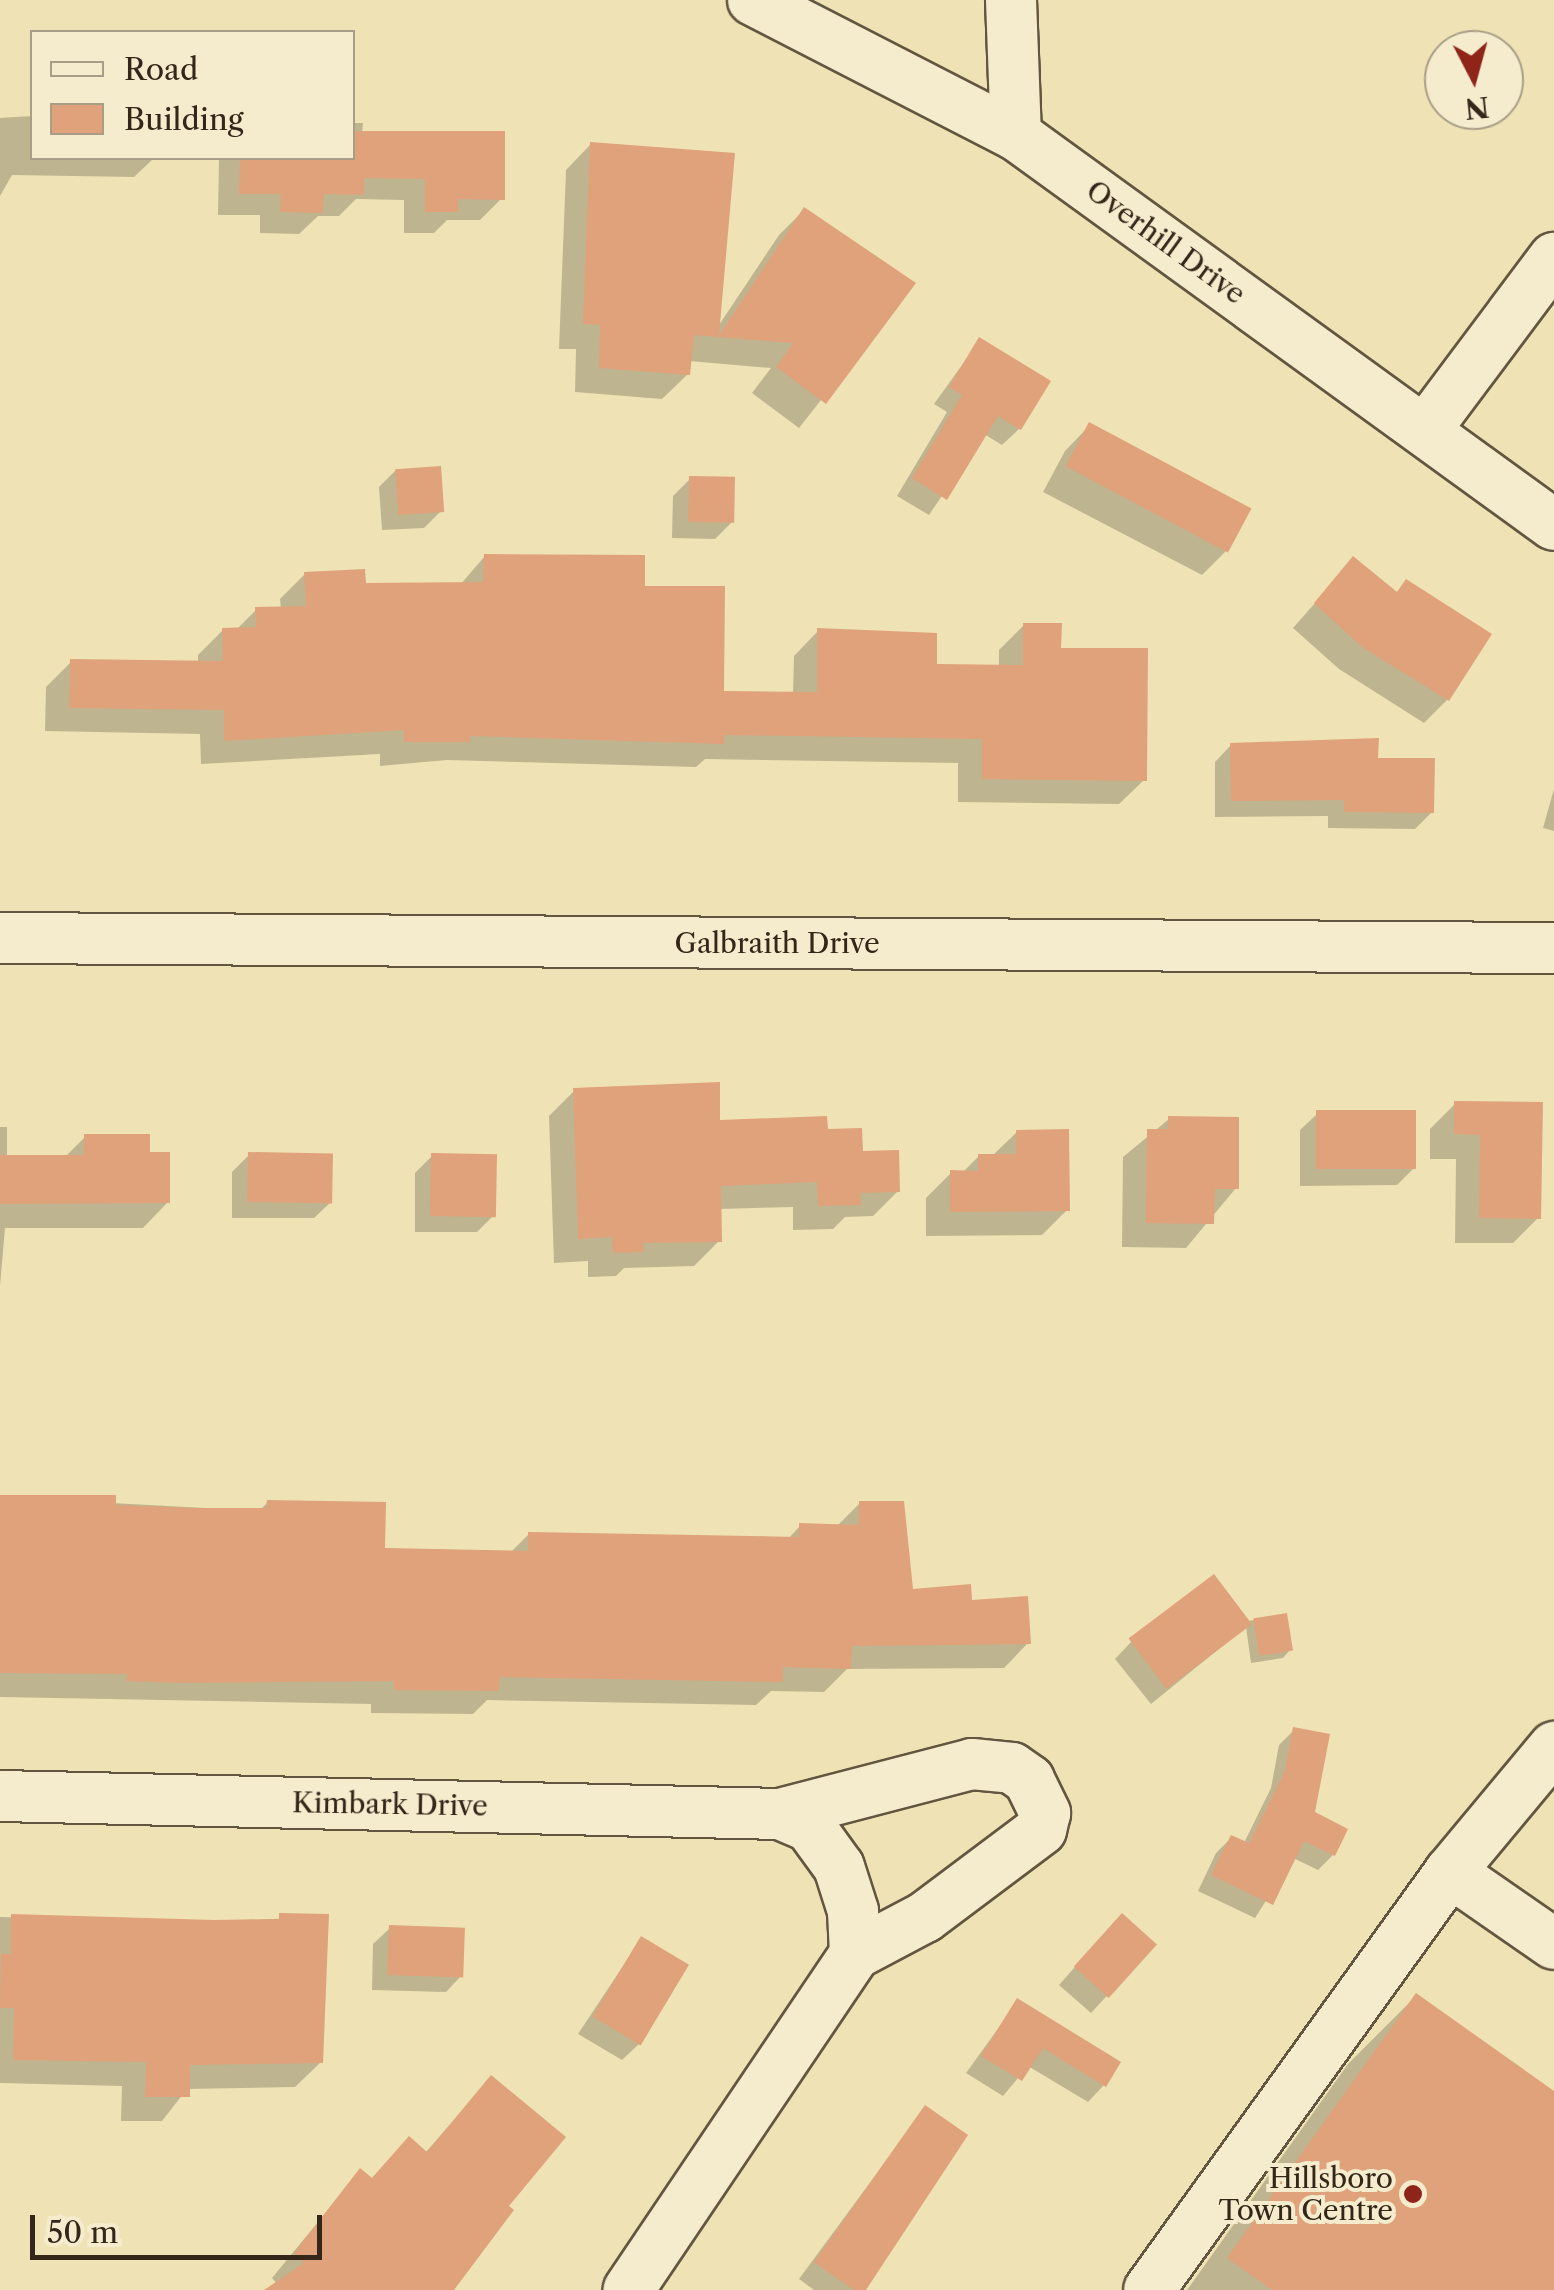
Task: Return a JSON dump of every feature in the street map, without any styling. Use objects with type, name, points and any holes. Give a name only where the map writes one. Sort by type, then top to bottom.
[{"type":"street","name":"Overhill Drive","points":[[753,0],[1016,135],[1426,429],[1554,526]]},
{"type":"street","points":[[1011,0],[1016,135]]},
{"type":"street","points":[[1426,429],[1554,258]]},
{"type":"street","name":"Galbraith Drive","points":[[0,938],[1554,948]]},
{"type":"street","points":[[1157,2287],[1300,2117],[1365,2027],[1450,1872],[1554,1746]]},
{"type":"street","name":"Kimbark Drive","points":[[0,1796],[780,1814],[972,1764],[1012,1768],[1039,1794],[1045,1813],[1029,1844],[925,1917],[854,1954],[628,2290]]},
{"type":"street","points":[[780,1814],[810,1826],[834,1856],[853,1911],[854,1954]]},
{"type":"street","points":[[1450,1872],[1554,1944]]},
{"type":"building","points":[[355,131],[505,131],[505,200],[458,199],[458,212],[425,212],[425,179],[364,178],[364,195],[324,194],[323,213],[280,212],[281,194],[239,194],[240,160],[355,160]]},
{"type":"building","points":[[590,142],[735,153],[719,335],[804,207],[916,283],[826,404],[776,367],[793,343],[694,335],[690,375],[599,368],[600,325],[583,324]]},
{"type":"building","points":[[979,337],[1051,381],[1021,430],[998,416],[947,500],[912,478],[962,395],[949,387]]},
{"type":"building","points":[[1089,422],[1251,508],[1228,553],[1066,466]]},
{"type":"building","points":[[441,466],[444,512],[398,515],[395,469]]},
{"type":"building","points":[[689,476],[735,477],[734,523],[688,522]]},
{"type":"building","points":[[484,554],[645,555],[645,586],[725,586],[724,691],[817,692],[817,628],[937,633],[937,664],[1023,665],[1023,623],[1062,623],[1061,648],[1148,648],[1147,781],[982,779],[982,739],[724,735],[724,744],[470,736],[470,742],[404,742],[404,730],[224,741],[224,710],[69,708],[70,659],[223,661],[222,628],[256,627],[255,607],[306,606],[304,572],[365,569],[366,583],[483,582]]},
{"type":"building","points":[[1353,556],[1397,592],[1406,579],[1492,634],[1449,701],[1362,647],[1314,603]]},
{"type":"building","points":[[1379,738],[1378,758],[1435,758],[1434,813],[1344,812],[1344,800],[1231,801],[1230,743]]},
{"type":"building","points":[[720,1082],[720,1120],[827,1116],[828,1129],[862,1128],[863,1151],[899,1150],[900,1192],[860,1193],[861,1205],[818,1206],[817,1182],[721,1186],[722,1242],[643,1243],[644,1252],[613,1253],[612,1237],[578,1239],[573,1088]]},
{"type":"building","points":[[1454,1101],[1543,1102],[1541,1219],[1479,1218],[1480,1135],[1454,1134]]},
{"type":"building","points":[[1316,1110],[1416,1110],[1416,1169],[1316,1169]]},
{"type":"building","points":[[1168,1116],[1239,1117],[1239,1189],[1215,1189],[1214,1224],[1146,1223],[1147,1129],[1168,1129]]},
{"type":"building","points":[[1069,1129],[1070,1211],[950,1212],[950,1170],[978,1171],[978,1154],[1016,1154],[1016,1130]]},
{"type":"building","points":[[84,1134],[150,1134],[150,1152],[170,1152],[170,1203],[0,1204],[0,1155],[84,1155]]},
{"type":"building","points":[[248,1152],[333,1153],[332,1203],[247,1202]]},
{"type":"building","points":[[431,1153],[497,1154],[496,1217],[430,1216]]},
{"type":"building","points":[[0,1495],[116,1495],[116,1505],[196,1508],[266,1508],[267,1500],[386,1502],[385,1548],[528,1551],[528,1532],[799,1537],[799,1523],[859,1525],[859,1501],[904,1501],[913,1589],[971,1584],[972,1600],[1028,1596],[1031,1644],[852,1646],[851,1669],[783,1667],[783,1682],[500,1677],[499,1691],[394,1690],[394,1681],[185,1683],[126,1681],[127,1674],[0,1673]]},
{"type":"building","points":[[1214,1574],[1252,1624],[1166,1689],[1129,1638]]},
{"type":"building","points":[[1287,1613],[1293,1651],[1259,1656],[1253,1618]]},
{"type":"building","points":[[1293,1727],[1330,1734],[1315,1812],[1348,1829],[1335,1856],[1304,1841],[1273,1905],[1211,1875],[1231,1835],[1249,1843],[1285,1771]]},
{"type":"building","points":[[279,1913],[329,1914],[323,2063],[190,2065],[190,2097],[145,2097],[146,2062],[13,2060],[14,2008],[0,2008],[1,1954],[11,1954],[11,1914],[214,1920],[279,1919]]},
{"type":"building","points":[[1122,1913],[1157,1944],[1109,1998],[1074,1967]]},
{"type":"building","points":[[389,1925],[465,1928],[463,1978],[387,1975]]},
{"type":"building","points":[[641,1936],[689,1965],[641,2045],[593,2017]]},
{"type":"building","name":"Hillsboro Town Centre","points":[[1416,1993],[1554,2091],[1554,2290],[1272,2290],[1227,2258]]},
{"type":"building","points":[[1017,1998],[1121,2062],[1106,2087],[1043,2048],[1022,2081],[981,2056]]},
{"type":"building","points":[[491,2075],[566,2137],[509,2206],[514,2210],[454,2290],[264,2290],[304,2263],[294,2253],[360,2168],[372,2178],[409,2136],[427,2152]]},
{"type":"building","points":[[925,2105],[968,2135],[866,2290],[854,2290],[814,2262]]},
{"type":"place","name":"Hillsboro Town Centre","points":[[1413,2194]]}]
